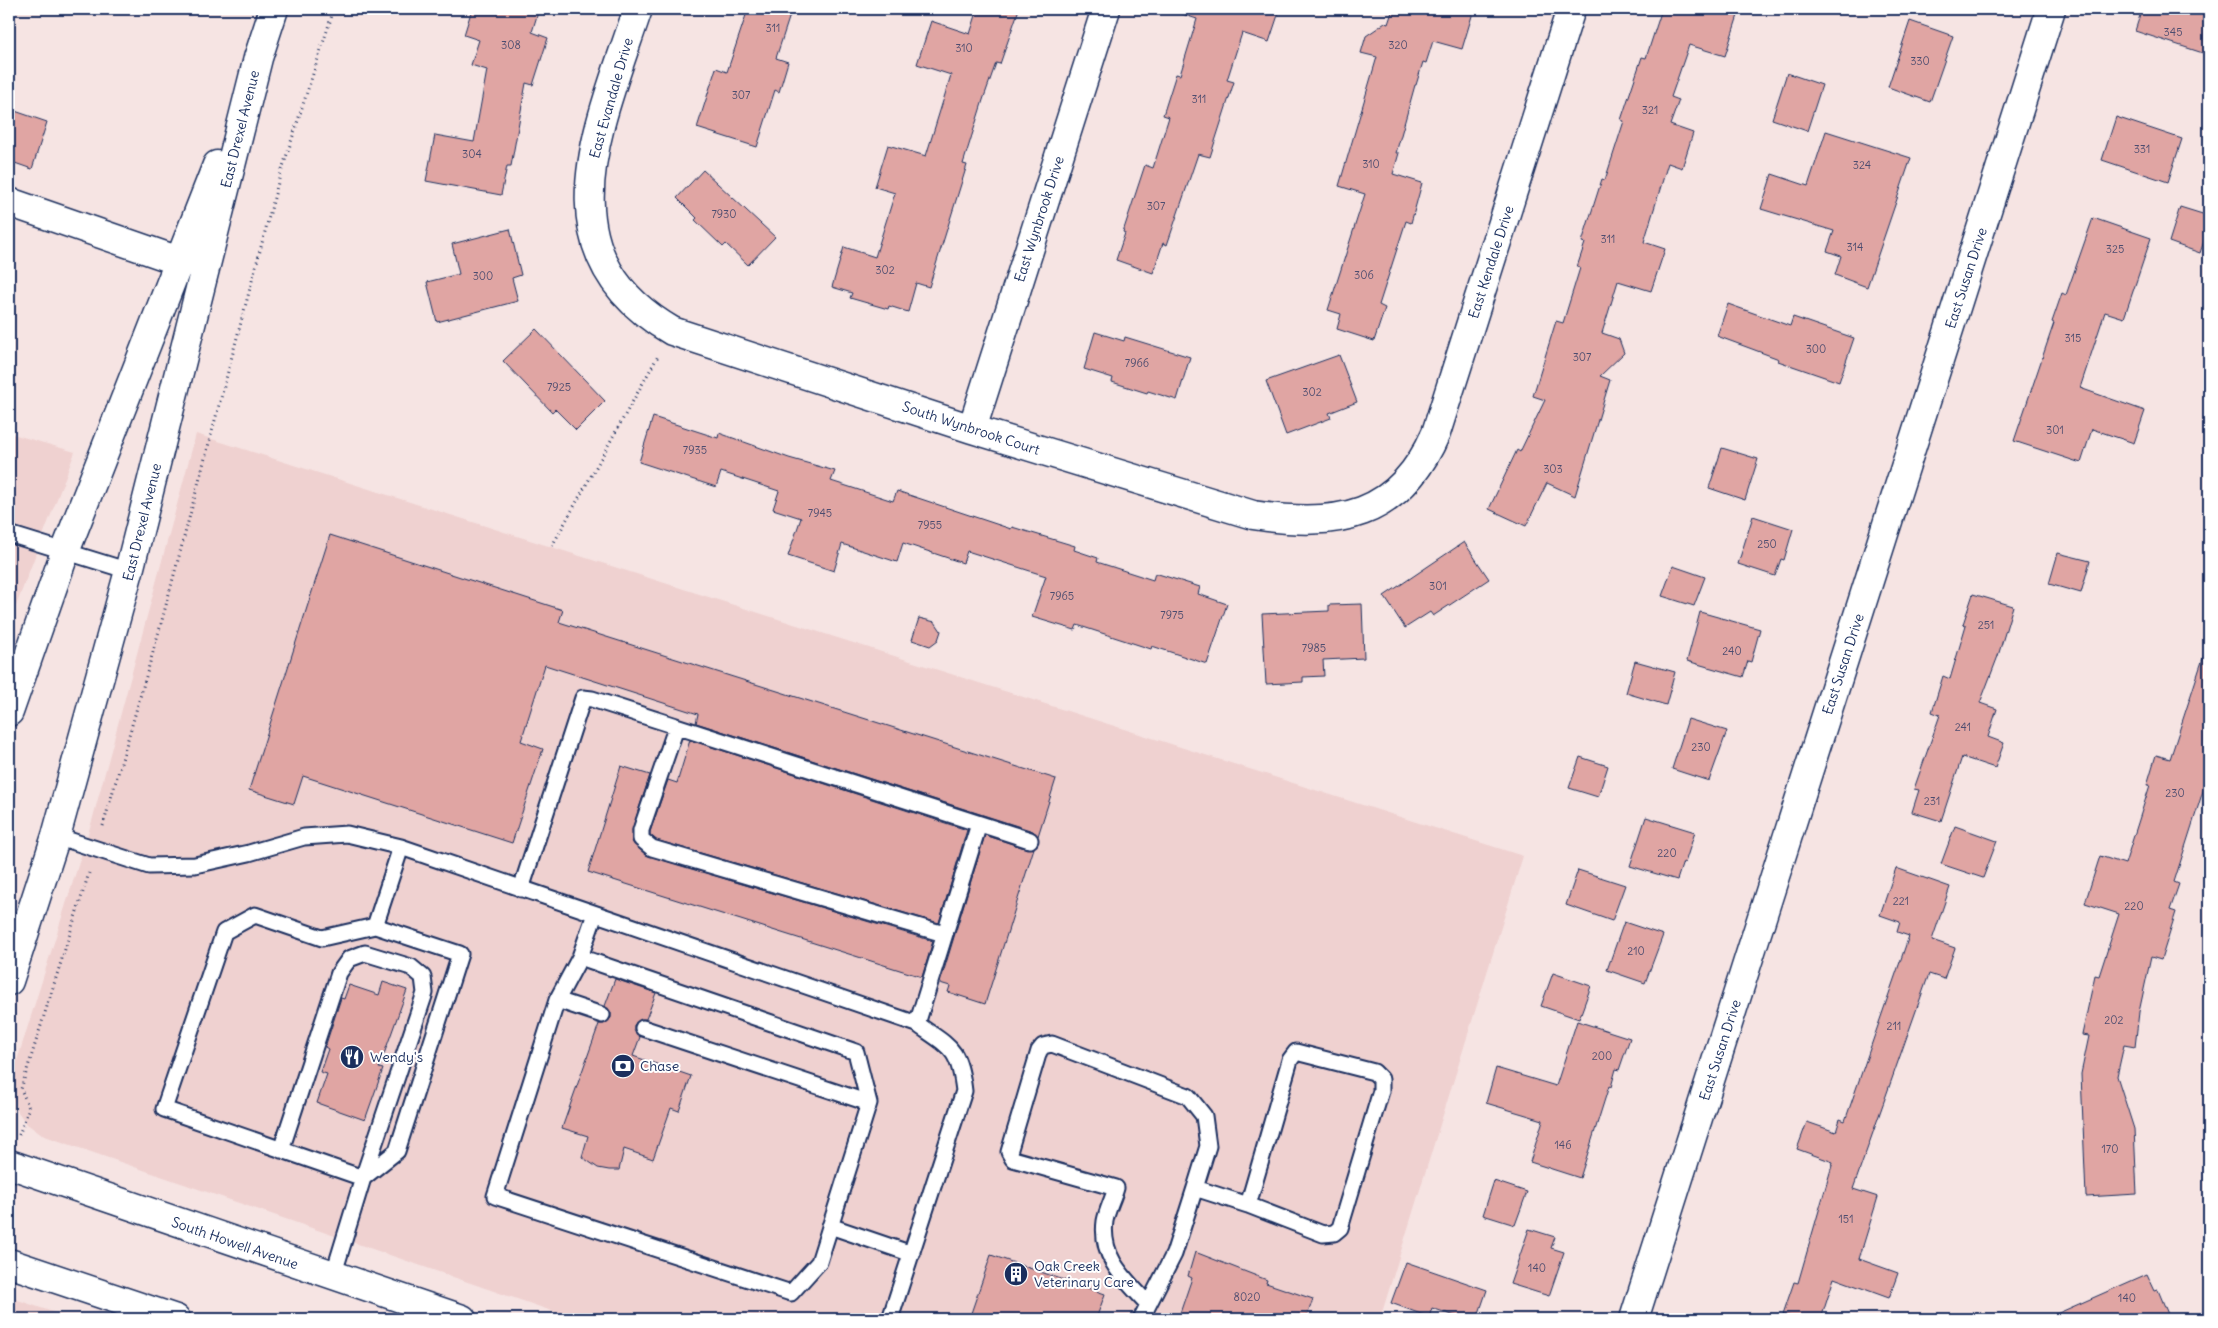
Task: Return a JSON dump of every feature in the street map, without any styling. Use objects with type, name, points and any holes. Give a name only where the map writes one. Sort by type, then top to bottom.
[{"type":"street","name":"East Drexel Avenue","points":[[9,712],[66,552],[258,58],[274,9]]},
{"type":"street","name":"East Evandale Drive","points":[[597,247],[592,233],[589,210],[589,176],[599,131],[638,9]]},
{"type":"street","name":"East Wynbrook Drive","points":[[972,429],[1106,9]]},
{"type":"street","name":"East Kendale Drive","points":[[1384,500],[1407,481],[1418,466],[1436,433],[1571,9]]},
{"type":"street","name":"East Susan Drive","points":[[1634,1319],[2052,9]]},
{"type":"street","name":"East Drexel Avenue","points":[[9,981],[56,836],[130,571],[258,58]]},
{"type":"street","points":[[9,202],[179,261]]},
{"type":"street","name":"South Wynbrook Court","points":[[597,247],[611,276],[628,298],[648,318],[672,332],[972,429],[1253,515],[1286,520],[1322,520],[1354,514],[1384,500]]},
{"type":"street","name":"South Howell Avenue","points":[[9,1164],[462,1319]]},
{"type":"street","points":[[9,1262],[176,1319]]},
{"type":"lane","points":[[9,534],[130,571]]},
{"type":"lane","points":[[521,889],[583,698],[592,699],[676,728],[1030,840]]},
{"type":"lane","points":[[676,728],[641,830],[641,839],[652,848],[944,934]]},
{"type":"lane","points":[[917,1024],[979,824]]},
{"type":"lane","points":[[56,836],[149,866],[194,865],[249,853],[304,837],[347,834],[401,847],[917,1024],[951,1048],[961,1067],[964,1092],[890,1319]]},
{"type":"lane","points":[[375,926],[401,847]]},
{"type":"lane","points":[[580,957],[856,1052],[869,1103],[818,1262],[790,1293],[495,1196],[557,1000],[580,957],[595,914]]},
{"type":"lane","points":[[254,915],[322,938],[375,926],[460,954],[397,1151],[364,1178],[164,1109],[224,932],[254,915]]},
{"type":"lane","points":[[281,1150],[339,973],[349,959],[365,953],[411,967],[423,977],[425,993],[333,1276]]},
{"type":"lane","points":[[557,1000],[602,1015]]},
{"type":"lane","points":[[643,1028],[869,1103]]},
{"type":"lane","points":[[1141,1319],[1174,1254],[1195,1188],[1208,1146],[1204,1116],[1188,1096],[1052,1044],[1043,1046],[1039,1051],[1009,1152],[1013,1158],[1116,1188],[1105,1221],[1106,1249],[1118,1272],[1148,1304]]},
{"type":"lane","points":[[1195,1188],[1248,1205],[1322,1234],[1334,1233],[1340,1228],[1381,1091],[1381,1079],[1374,1072],[1296,1052],[1290,1060],[1248,1205]]},
{"type":"lane","points":[[830,1226],[912,1254]]},
{"type":"path","points":[[26,1118],[30,1108],[21,1089],[96,850],[161,624],[280,179],[334,9]]},
{"type":"path","points":[[552,546],[672,332]]},
{"type":"shaded area","points":[[9,433],[75,452],[9,624]]},
{"type":"shaded area","points":[[196,434],[1523,856],[1380,1319],[575,1319],[42,1135],[27,1124],[18,1112],[12,1096],[11,1080],[92,821]]},
{"type":"shaded area","points":[[9,1297],[73,1319],[9,1319]]},
{"type":"building","points":[[472,9],[539,9],[532,32],[548,38],[533,85],[526,83],[511,166],[507,166],[501,195],[426,181],[435,135],[474,142],[487,70],[471,65],[479,40],[464,35]]},
{"type":"building","points":[[748,9],[792,9],[776,58],[788,62],[779,92],[775,90],[757,147],[697,128],[716,68],[727,72]]},
{"type":"building","points":[[978,9],[1019,9],[1000,64],[996,63],[983,100],[963,164],[967,165],[929,287],[916,283],[908,312],[889,306],[888,309],[850,298],[852,293],[832,287],[844,247],[875,257],[895,193],[875,187],[888,145],[926,156],[951,75],[917,64],[931,21],[970,34]]},
{"type":"building","points":[[1182,9],[1280,9],[1269,42],[1242,33],[1227,80],[1234,82],[1210,157],[1198,154],[1167,245],[1163,243],[1153,273],[1116,260],[1145,165],[1153,168],[1169,117],[1163,115],[1176,74],[1180,75],[1197,19],[1182,14]]},
{"type":"building","points":[[1393,9],[1474,9],[1462,49],[1433,41],[1426,63],[1423,62],[1415,85],[1396,153],[1399,153],[1393,174],[1422,183],[1411,223],[1406,221],[1379,305],[1385,308],[1374,341],[1337,329],[1341,314],[1328,310],[1365,194],[1339,186],[1377,57],[1361,53],[1366,36],[1385,23],[1388,24]]},
{"type":"building","points":[[1662,9],[1740,9],[1725,56],[1689,45],[1671,97],[1679,100],[1670,125],[1693,133],[1682,168],[1668,163],[1644,242],[1665,249],[1651,291],[1618,281],[1602,333],[1619,339],[1624,353],[1600,376],[1610,380],[1575,496],[1547,483],[1526,526],[1489,509],[1517,450],[1520,452],[1545,400],[1533,396],[1556,321],[1563,323],[1580,268],[1577,267],[1585,243],[1582,242],[1602,179],[1605,180],[1624,121],[1621,120],[1642,57],[1646,58]]},
{"type":"building","points":[[2142,9],[2209,9],[2209,55],[2135,31]]},
{"type":"building","points":[[1910,21],[1953,36],[1930,102],[1888,87]]},
{"type":"building","points":[[1787,73],[1822,85],[1807,131],[1772,119]]},
{"type":"building","points":[[9,109],[47,122],[32,169],[9,161]]},
{"type":"building","points":[[2116,117],[2182,139],[2168,182],[2102,160]]},
{"type":"building","points":[[1826,131],[1911,158],[1867,287],[1835,275],[1841,256],[1827,251],[1834,231],[1761,209],[1772,174],[1808,186]]},
{"type":"building","points":[[703,170],[775,237],[748,265],[726,244],[723,247],[695,220],[697,218],[677,198]]},
{"type":"building","points":[[2180,207],[2209,216],[2209,226],[2200,253],[2169,242]]},
{"type":"building","points":[[2093,218],[2151,238],[2124,318],[2105,312],[2080,388],[2145,411],[2134,443],[2092,429],[2081,463],[2014,441],[2054,323],[2052,322],[2062,293],[2066,295]]},
{"type":"building","points":[[510,229],[521,275],[512,278],[518,301],[437,322],[427,282],[459,274],[452,244]]},
{"type":"building","points":[[1728,304],[1790,326],[1793,317],[1854,338],[1839,382],[1778,361],[1779,359],[1717,336]]},
{"type":"building","points":[[536,329],[605,401],[576,430],[555,409],[552,412],[503,361]]},
{"type":"building","points":[[1095,332],[1124,341],[1125,337],[1190,357],[1177,400],[1112,382],[1113,378],[1084,369]]},
{"type":"building","points":[[1339,355],[1357,402],[1329,413],[1331,418],[1286,435],[1266,381]]},
{"type":"building","points":[[653,417],[718,438],[719,433],[789,458],[835,471],[831,481],[893,501],[897,491],[1011,529],[1012,527],[1075,546],[1074,550],[1098,558],[1097,562],[1153,580],[1155,573],[1200,587],[1198,594],[1227,604],[1207,664],[1152,646],[1151,649],[1077,625],[1075,630],[1032,617],[1046,576],[967,551],[963,563],[903,543],[897,562],[842,544],[834,571],[788,556],[801,518],[773,509],[779,491],[721,472],[716,487],[639,462]]},
{"type":"building","points":[[1722,448],[1758,459],[1745,500],[1709,488]]},
{"type":"building","points":[[1753,516],[1793,529],[1784,560],[1781,559],[1775,576],[1738,564]]},
{"type":"building","points":[[330,535],[563,610],[559,622],[1056,779],[1038,836],[1033,831],[696,723],[698,714],[545,665],[521,741],[543,749],[512,843],[303,776],[294,804],[249,790]]},
{"type":"building","points":[[1464,542],[1489,579],[1433,616],[1430,612],[1405,628],[1384,596]]},
{"type":"building","points":[[2058,553],[2090,561],[2081,593],[2049,584]]},
{"type":"building","points":[[1673,566],[1705,577],[1694,606],[1662,596]]},
{"type":"building","points":[[1973,594],[2013,606],[1998,656],[1980,703],[1997,709],[1988,737],[2004,743],[1995,768],[1962,757],[1941,821],[1912,812],[1919,790],[1914,789],[1940,715],[1932,712],[1943,676],[1950,679],[1966,625],[1963,624]]},
{"type":"building","points":[[1362,604],[1364,658],[1323,660],[1324,676],[1303,677],[1303,682],[1266,684],[1262,614],[1329,611],[1329,605]]},
{"type":"building","points":[[1700,612],[1760,629],[1751,662],[1748,661],[1743,677],[1687,661]]},
{"type":"building","points":[[919,618],[935,622],[941,631],[938,640],[930,646],[912,640]]},
{"type":"building","points":[[2204,655],[2209,656],[2209,772],[2174,882],[2179,884],[2170,910],[2176,912],[2161,960],[2151,957],[2139,1012],[2135,1047],[2124,1045],[2117,1076],[2134,1129],[2137,1194],[2086,1197],[2081,1074],[2089,1036],[2082,1035],[2095,975],[2099,976],[2119,914],[2085,903],[2100,856],[2125,864],[2150,785],[2147,785],[2156,755],[2170,759]]},
{"type":"building","points":[[1635,661],[1675,672],[1666,705],[1626,693]]},
{"type":"building","points":[[1688,719],[1727,731],[1709,781],[1672,769]]},
{"type":"building","points":[[690,740],[967,830],[939,923],[656,840],[650,835],[650,832],[668,780],[677,783]]},
{"type":"building","points":[[1580,757],[1608,766],[1598,797],[1569,788]]},
{"type":"building","points":[[621,766],[650,775],[632,830],[633,843],[646,855],[933,941],[922,977],[588,872]]},
{"type":"building","points":[[1646,817],[1695,832],[1685,863],[1683,862],[1677,880],[1630,866]]},
{"type":"building","points":[[1955,826],[1997,841],[1983,878],[1941,864]]},
{"type":"building","points":[[985,835],[1027,849],[1034,848],[985,1004],[948,992],[950,986],[940,983]]},
{"type":"building","points":[[1896,868],[1950,887],[1932,940],[1955,948],[1944,979],[1929,974],[1853,1189],[1878,1197],[1859,1259],[1898,1273],[1889,1298],[1834,1278],[1821,1319],[1798,1319],[1783,1314],[1794,1282],[1798,1283],[1833,1162],[1797,1149],[1807,1122],[1836,1132],[1840,1119],[1845,1121],[1909,936],[1897,932],[1900,922],[1880,915]]},
{"type":"building","points":[[1578,870],[1625,885],[1612,921],[1566,905]]},
{"type":"building","points":[[1624,922],[1663,935],[1645,983],[1607,970]]},
{"type":"building","points":[[1553,973],[1591,986],[1579,1019],[1541,1006]]},
{"type":"building","name":"Chase","points":[[615,979],[656,993],[646,1019],[641,1019],[634,1025],[634,1030],[640,1037],[633,1056],[691,1076],[679,1111],[671,1108],[653,1159],[624,1149],[619,1170],[609,1170],[598,1168],[582,1157],[588,1136],[562,1128],[599,1024],[604,1024],[611,1018],[611,1013],[605,1006]]},
{"type":"building","name":"Wendy's","points":[[383,982],[407,990],[379,1068],[383,1069],[365,1120],[317,1103],[327,1074],[320,1072],[328,1049],[325,1047],[341,998],[344,999],[349,985],[379,995]]},
{"type":"building","points":[[1577,1021],[1630,1038],[1619,1070],[1616,1069],[1611,1087],[1609,1086],[1580,1178],[1530,1162],[1543,1120],[1486,1103],[1496,1068],[1556,1086]]},
{"type":"building","points":[[1494,1181],[1527,1192],[1515,1225],[1483,1215]]},
{"type":"building","points":[[1529,1229],[1555,1237],[1551,1248],[1564,1252],[1549,1296],[1510,1284]]},
{"type":"building","points":[[1195,1252],[1267,1280],[1266,1283],[1313,1299],[1306,1319],[1178,1319],[1192,1278],[1188,1276]]},
{"type":"building","name":"Oak Creek Veterinary Care","points":[[991,1255],[1105,1294],[1096,1319],[969,1319]]},
{"type":"building","points":[[1406,1262],[1487,1290],[1477,1319],[1464,1319],[1432,1308],[1429,1317],[1391,1303]]},
{"type":"building","points":[[2147,1274],[2155,1291],[2158,1290],[2170,1319],[2045,1319]]},
{"type":"place","name":"Wendy's","points":[[352,1057]]},
{"type":"place","name":"Chase","points":[[623,1066]]},
{"type":"place","name":"Oak Creek Veterinary Care","points":[[1016,1274]]}]
